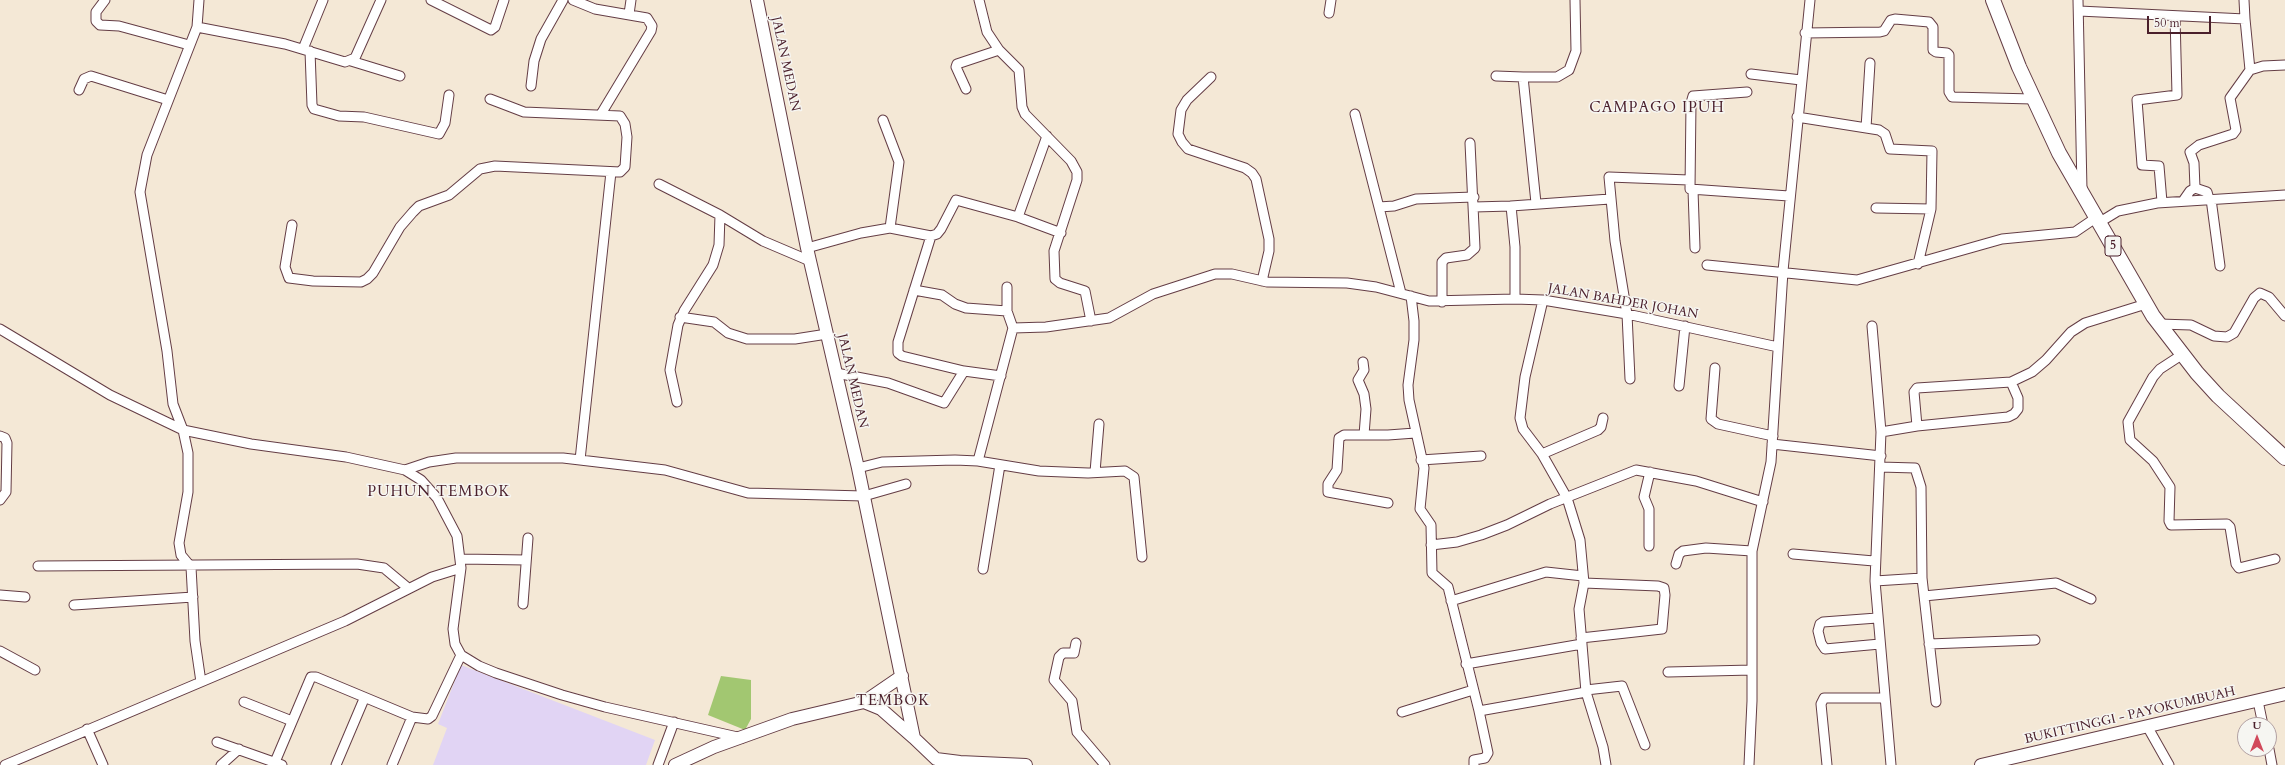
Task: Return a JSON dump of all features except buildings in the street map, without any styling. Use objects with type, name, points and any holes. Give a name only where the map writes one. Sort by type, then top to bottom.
[{"type":"highway","name":"5","points":[[1993,0],[2033,99],[2059,153],[2146,304],[2183,354],[2218,396],[2285,458]]},
{"type":"main road","name":"JALAN MEDAN","points":[[757,0],[807,248],[858,468],[914,738]]},
{"type":"main road","points":[[675,765],[714,747],[792,719],[864,702],[902,676]]},
{"type":"main road","name":"BUKITTINGGI - PAYOKUMBUAH","points":[[1980,765],[1999,763],[2147,726],[2285,694]]},
{"type":"main road","points":[[864,702],[881,709],[914,738],[937,762],[1026,765]]},
{"type":"street","points":[[105,0],[96,12],[96,22],[100,25],[119,26],[189,45]]},
{"type":"street","points":[[199,0],[196,27],[147,155],[140,192],[166,344],[173,404],[183,430],[188,453],[188,492],[179,543],[181,555],[191,567],[195,641],[201,682]]},
{"type":"street","points":[[323,0],[306,50],[312,104],[314,109],[339,116],[364,117],[439,134],[445,123],[450,96]]},
{"type":"street","points":[[351,61],[360,48],[381,0]]},
{"type":"street","points":[[431,0],[491,30],[495,27],[504,0]]},
{"type":"street","points":[[531,86],[534,61],[541,39],[563,0]]},
{"type":"street","points":[[573,0],[595,8],[647,18],[652,26],[651,31],[601,114]]},
{"type":"street","points":[[629,14],[631,0]]},
{"type":"street","points":[[979,0],[984,25],[999,50],[1019,70],[1022,107],[1025,114],[1071,161],[1077,172],[1077,180],[1062,233],[1054,251],[1055,279],[1060,283],[1085,291],[1091,322]]},
{"type":"street","points":[[1329,13],[1331,0]]},
{"type":"street","points":[[1496,76],[1557,77],[1569,70],[1576,51],[1575,0]]},
{"type":"street","points":[[1749,765],[1752,670],[1752,551],[1770,469],[1783,271],[1805,33],[1810,0]]},
{"type":"street","points":[[2078,0],[2082,193]]},
{"type":"street","points":[[2244,0],[2250,70]]},
{"type":"street","points":[[2078,11],[2245,19]]},
{"type":"street","points":[[2162,202],[2159,166],[2142,165],[2137,100],[2177,95],[2175,16]]},
{"type":"street","points":[[1805,33],[1880,32],[1884,31],[1891,20],[1895,19],[1929,22],[1933,27],[1934,50],[1947,52],[1950,55],[1949,92],[1952,97],[2033,99]]},
{"type":"street","points":[[196,27],[306,50],[338,60],[351,61],[400,76]]},
{"type":"street","points":[[966,89],[956,66],[957,64],[999,50]]},
{"type":"street","points":[[1866,128],[1870,63]]},
{"type":"street","points":[[2195,188],[2195,173],[2190,152],[2199,145],[2233,134],[2236,130],[2230,98],[2250,70],[2263,66],[2285,65]]},
{"type":"street","points":[[1751,74],[1801,80]]},
{"type":"street","points":[[79,90],[84,79],[91,76],[168,100]]},
{"type":"street","points":[[1211,77],[1187,100],[1180,110],[1178,134],[1182,142],[1188,148],[1245,168],[1252,173],[1256,179],[1269,239],[1269,251],[1262,281]]},
{"type":"street","points":[[1523,77],[1536,203]]},
{"type":"street","points":[[1695,248],[1693,190],[1690,189],[1688,180],[1691,103],[1693,96],[1747,92]]},
{"type":"street","points":[[292,225],[285,267],[289,278],[361,282],[367,279],[372,273],[400,227],[412,212],[419,206],[449,195],[480,169],[495,166],[620,172],[626,167],[626,124],[620,116],[601,114],[524,112],[490,99]]},
{"type":"street","points":[[1355,114],[1402,293]]},
{"type":"street","points":[[1797,117],[1879,130],[1885,134],[1890,149],[1932,151],[1931,209],[1918,264]]},
{"type":"street","points":[[883,120],[899,162],[890,228]]},
{"type":"street","points":[[1018,217],[1047,136]]},
{"type":"street","points":[[1442,302],[1442,262],[1446,258],[1467,255],[1475,248],[1474,197],[1470,143]]},
{"type":"street","points":[[580,460],[611,172]]},
{"type":"street","points":[[1630,380],[1627,314],[1610,199],[1609,177],[1688,180]]},
{"type":"street","points":[[660,184],[720,215],[763,240],[810,260]]},
{"type":"street","points":[[2183,201],[2190,191],[2195,188]]},
{"type":"street","points":[[2195,188],[2207,192],[2210,199],[2220,266]]},
{"type":"street","points":[[1693,190],[1790,196]]},
{"type":"street","points":[[1707,265],[1783,271],[1857,280],[1918,264],[2002,239],[2075,232],[2098,219],[2118,212],[2162,202],[2285,195]]},
{"type":"street","points":[[1379,208],[1394,206],[1416,199],[1474,197]]},
{"type":"street","points":[[1474,207],[1610,199]]},
{"type":"street","points":[[807,248],[862,233],[890,228],[931,236],[937,234],[941,229],[956,200],[1018,217],[1062,233]]},
{"type":"street","points":[[1511,206],[1514,244],[1515,298]]},
{"type":"street","points":[[1876,208],[1931,209]]},
{"type":"street","points":[[677,402],[670,370],[680,317],[713,265],[719,245],[720,215]]},
{"type":"street","points":[[931,236],[898,342],[898,353],[902,356],[964,371],[1002,376]]},
{"type":"street","name":"JALAN BAHDER JOHAN","points":[[1013,328],[1046,327],[1091,322],[1109,318],[1153,294],[1215,274],[1232,274],[1262,281],[1347,283],[1376,287],[1429,301],[1442,302],[1515,298],[1543,300],[1627,314],[1778,347]]},
{"type":"street","points":[[978,461],[1002,376],[1013,328],[1007,311],[1007,287]]},
{"type":"street","points":[[914,290],[942,294],[955,304],[966,308],[1007,311]]},
{"type":"street","points":[[2160,324],[2191,325],[2214,336],[2227,337],[2234,333],[2254,298],[2260,293],[2268,297],[2285,316]]},
{"type":"street","points":[[1411,296],[1414,321],[1414,340],[1408,385],[1412,433],[1424,468],[1420,509],[1430,521],[1432,573],[1448,587],[1488,753],[1485,758],[1474,760],[1474,765]]},
{"type":"street","points":[[1543,300],[1525,377],[1520,418],[1523,428],[1542,454],[1567,498],[1580,540],[1583,580],[1580,609],[1581,641],[1586,691],[1603,747],[1606,765]]},
{"type":"street","points":[[1917,426],[1914,392],[1917,388],[2011,382],[2032,372],[2046,360],[2071,332],[2085,323],[2146,304]]},
{"type":"street","points":[[680,317],[714,322],[728,333],[747,339],[794,339],[827,334]]},
{"type":"street","points":[[1679,386],[1685,326]]},
{"type":"street","points":[[1872,326],[1881,432],[1881,456],[1874,561],[1877,618],[1891,765]]},
{"type":"street","points":[[0,329],[110,394],[183,430],[251,444],[346,457],[404,470],[421,480],[437,498],[457,536],[461,564],[453,629],[456,644],[461,655],[490,671],[605,708],[742,738]]},
{"type":"street","points":[[2183,354],[2160,369],[2153,377],[2128,422],[2130,440],[2153,461],[2170,487],[2169,521],[2172,525],[2227,524],[2230,527],[2236,564],[2239,568],[2274,559]]},
{"type":"street","points":[[1362,362],[1364,370],[1358,380],[1364,394],[1366,409],[1364,435]]},
{"type":"street","points":[[1714,368],[1711,419],[1718,424],[1773,440],[1881,456]]},
{"type":"street","points":[[836,373],[888,383],[944,403],[964,371]]},
{"type":"street","points":[[1881,432],[1917,426],[2008,417],[2014,414],[2018,409],[2018,398],[2011,382]]},
{"type":"street","points":[[1542,454],[1598,430],[1601,427],[1603,418]]},
{"type":"street","points":[[1095,472],[1099,424]]},
{"type":"street","points":[[1388,503],[1328,492],[1328,484],[1337,470],[1338,438],[1344,435],[1388,435],[1412,433]]},
{"type":"street","points":[[0,436],[5,438],[7,443],[6,492],[0,500]]},
{"type":"street","points":[[1421,460],[1481,456]]},
{"type":"street","points":[[404,470],[429,462],[456,458],[541,458],[580,460],[665,470],[748,493],[864,496],[906,484]]},
{"type":"street","points":[[858,468],[882,462],[978,461],[1039,471],[1125,471],[1134,477],[1142,557]]},
{"type":"street","points":[[983,569],[1000,465]]},
{"type":"street","points":[[1880,467],[1915,468],[1920,486],[1922,578],[1936,702]]},
{"type":"street","points":[[1431,545],[1457,542],[1481,535],[1630,472],[1640,470],[1696,481],[1763,502]]},
{"type":"street","points":[[1649,546],[1649,509],[1644,497],[1650,472]]},
{"type":"street","points":[[523,604],[528,538]]},
{"type":"street","points":[[1676,564],[1679,554],[1683,551],[1706,548],[1752,551]]},
{"type":"street","points":[[1793,554],[1874,561]]},
{"type":"street","points":[[6,765],[87,729],[345,621],[408,588],[461,564],[526,560]]},
{"type":"street","points":[[38,566],[191,567],[357,564],[384,568],[408,588]]},
{"type":"street","points":[[1451,600],[1546,572],[1583,580],[1658,586],[1664,588],[1665,595],[1662,629],[1581,641],[1466,664]]},
{"type":"street","points":[[1875,580],[1922,578]]},
{"type":"street","points":[[1924,596],[2049,582],[2066,586],[2091,599]]},
{"type":"street","points":[[0,595],[25,597]]},
{"type":"street","points":[[74,605],[192,597]]},
{"type":"street","points":[[1877,618],[1823,622],[1820,624],[1818,631],[1821,643],[1825,649],[1880,644]]},
{"type":"street","points":[[1929,644],[2035,640]]},
{"type":"street","points":[[1076,643],[1074,653],[1063,653],[1059,656],[1054,680],[1072,702],[1077,732],[1105,765]]},
{"type":"street","points":[[0,651],[34,670]]},
{"type":"street","points":[[217,742],[279,764],[292,721],[311,677],[316,677],[412,717],[428,718],[432,716],[461,655]]},
{"type":"street","points":[[1668,672],[1752,670]]},
{"type":"street","points":[[1479,711],[1586,691],[1622,686],[1645,745]]},
{"type":"street","points":[[1402,712],[1473,690]]},
{"type":"street","points":[[336,765],[364,698]]},
{"type":"street","points":[[1827,765],[1821,704],[1824,698],[1884,698]]},
{"type":"street","points":[[2258,700],[2261,717]]},
{"type":"street","points":[[244,702],[292,721]]},
{"type":"street","points":[[392,765],[412,717]]},
{"type":"street","points":[[658,765],[674,722]]},
{"type":"street","points":[[2147,726],[2169,765]]},
{"type":"street","points":[[87,729],[103,765]]},
{"type":"street","points":[[221,765],[239,749]]},
{"type":"shaded area","points":[[461,665],[655,740],[646,765],[433,765],[447,728],[438,724]]},
{"type":"green space","points":[[721,676],[751,680],[751,719],[745,730],[708,715]]},
{"type":"district","name":"CAMPAGO IPUH","points":[[1657,109]]},
{"type":"district","name":"PUHUN TEMBOK","points":[[439,493]]},
{"type":"district","name":"TEMBOK","points":[[893,702]]}]
